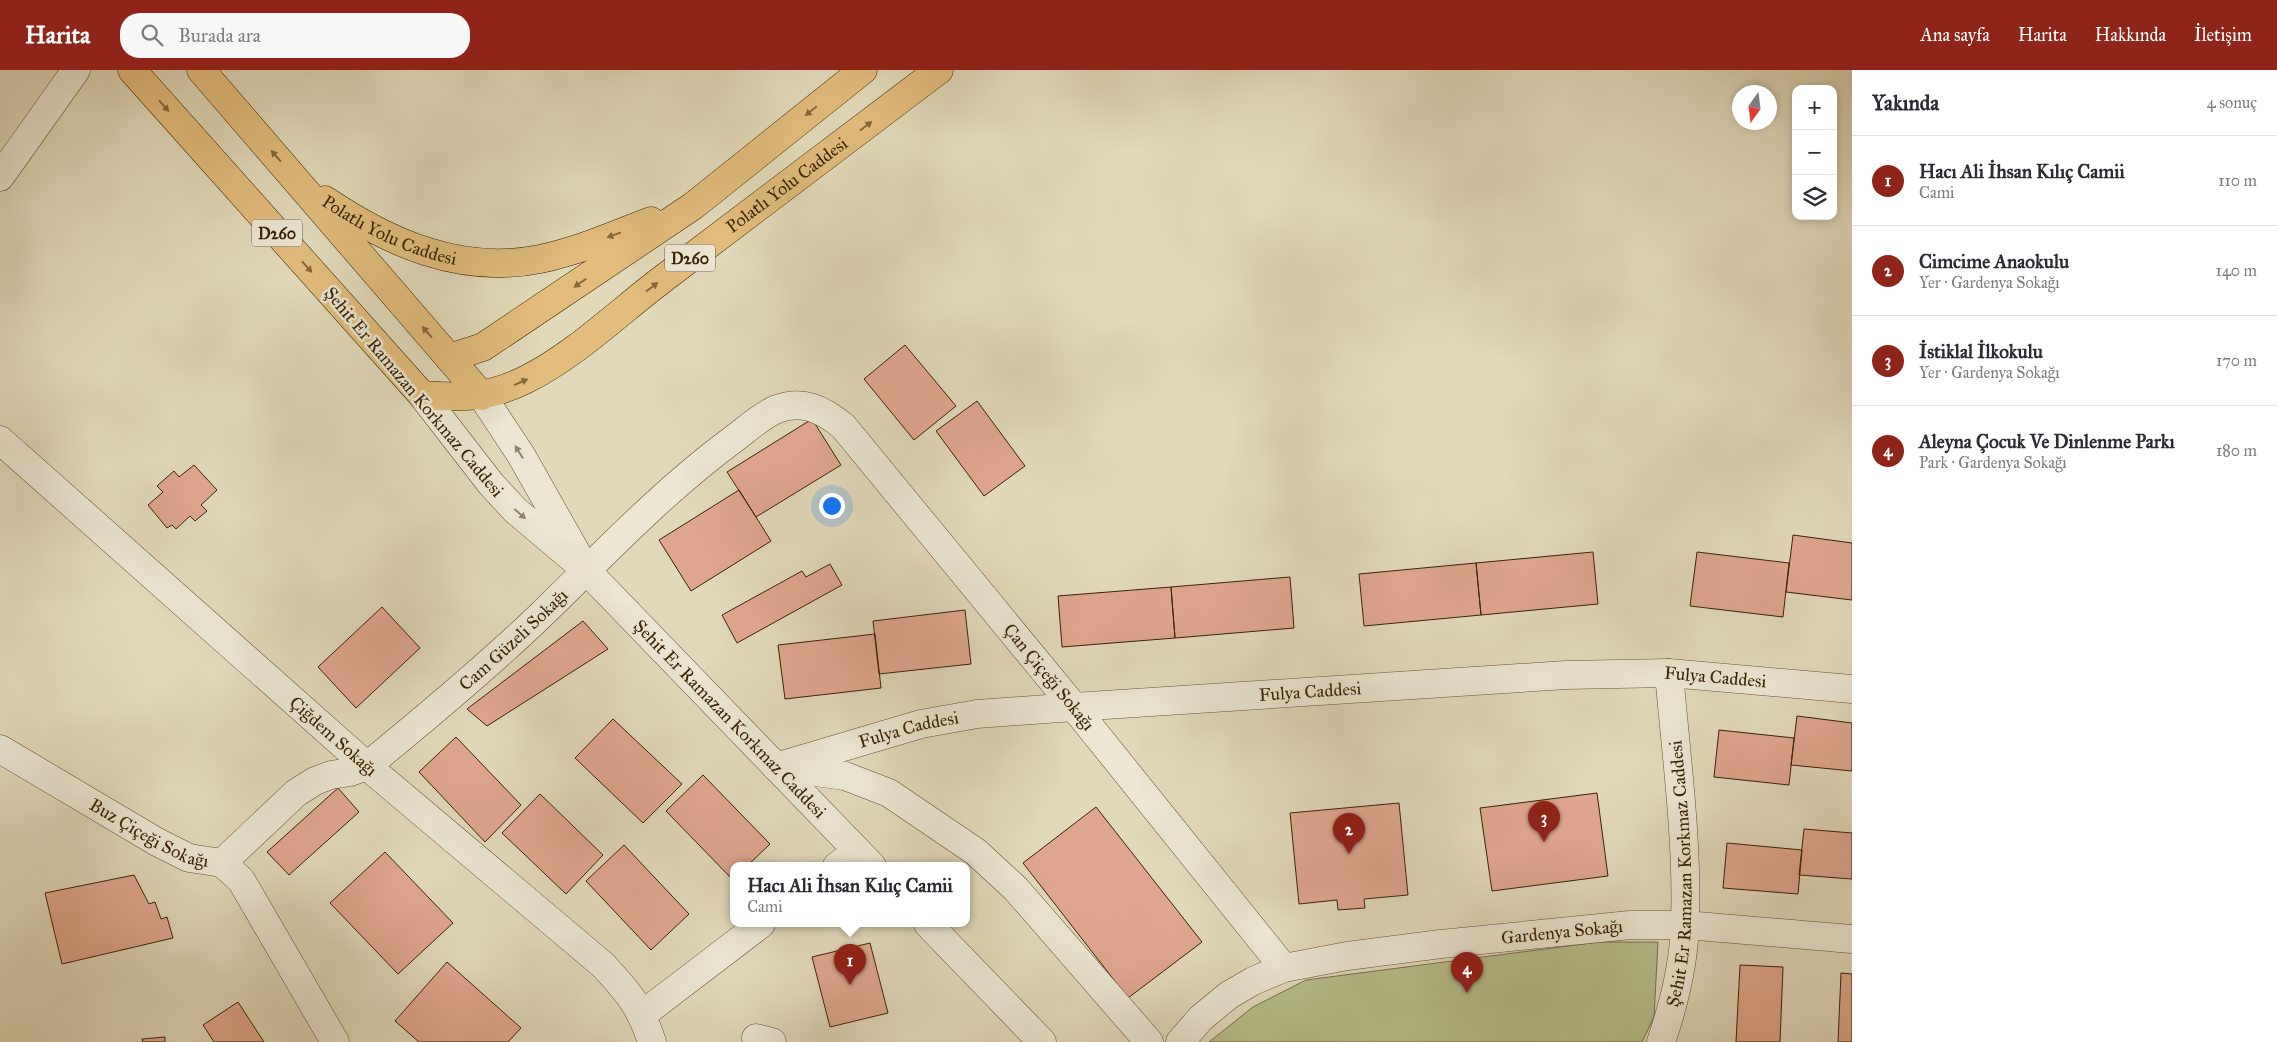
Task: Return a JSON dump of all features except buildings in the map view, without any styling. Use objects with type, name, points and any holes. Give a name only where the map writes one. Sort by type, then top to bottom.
[{"type":"main road","name":"Şehit Er Ramazan Korkmaz Caddesi","points":[[132,70],[422,395]]},
{"type":"main road","name":"Şehit Er Ramazan Korkmaz Caddesi","points":[[201,70],[482,396]]},
{"type":"main road","name":"Polatlı Yolu Caddesi","points":[[449,358],[483,347],[693,206],[863,70]]},
{"type":"main road","name":"Polatlı Yolu Caddesi","points":[[422,395],[482,396],[525,380],[573,351],[632,302],[939,70]]},
{"type":"main road","name":"Polatlı Yolu Caddesi","points":[[296,180],[353,218],[405,246],[436,255],[472,261],[505,263],[539,259],[578,249],[693,206]]},
{"type":"street","points":[[0,177],[76,70]]},
{"type":"street","name":"Şehit Er Ramazan Korkmaz Caddesi","points":[[422,395],[491,484],[515,510],[586,570],[776,766],[855,861]]},
{"type":"street","name":"Şehit Er Ramazan Korkmaz Caddesi","points":[[482,396],[521,455],[586,570]]},
{"type":"street","name":"Cam Güzeli Sokağı","points":[[222,863],[296,793],[331,774],[350,772],[367,766],[498,656],[651,507],[702,462],[777,409],[800,405]]},
{"type":"street","name":"Çan Çiçeği Sokağı","points":[[800,405],[825,412],[843,426],[1074,707],[1284,968]]},
{"type":"street","name":"Çiğdem Sokağı","points":[[0,440],[367,766],[603,965],[626,990],[643,1014],[652,1042]]},
{"type":"street","name":"Şehit Er Ramazan Korkmaz Caddesi","points":[[1661,1042],[1672,1008],[1680,973],[1685,925],[1685,873],[1670,674]]},
{"type":"street","name":"Fulya Caddesi","points":[[776,766],[921,724],[977,714],[1074,707],[1566,675],[1670,674],[1852,689]]},
{"type":"street","name":"Buz Çiçeği Sokağı","points":[[0,749],[157,842],[189,858],[222,863],[242,880],[335,1042]]},
{"type":"street","points":[[776,766],[845,776],[889,793],[976,852],[1016,889],[1149,1042]]},
{"type":"street","name":"Gardenya Sokağı","points":[[1180,1042],[1201,1018],[1229,995],[1253,981],[1284,968],[1347,956],[1440,944],[1630,925],[1685,925],[1852,938]]},
{"type":"street","points":[[643,1014],[757,927]]},
{"type":"street","points":[[931,927],[1042,1042]]},
{"type":"street","points":[[1011,1010],[1012,1042]]},
{"type":"green space","points":[[1599,942],[1658,942],[1654,1017],[1642,1042],[1209,1042],[1253,1007],[1306,980]]},
{"type":"place","name":"İstiklal İlkokulu","points":[[1544,842]]},
{"type":"place","name":"Cimcime Anaokulu","points":[[1349,854]]},
{"type":"place","name":"Hacı Ali İhsan Kılıç Camii","points":[[850,985]]},
{"type":"place","name":"Aleyna Çocuk Ve Dinlenme Parkı","points":[[1467,993]]}]
